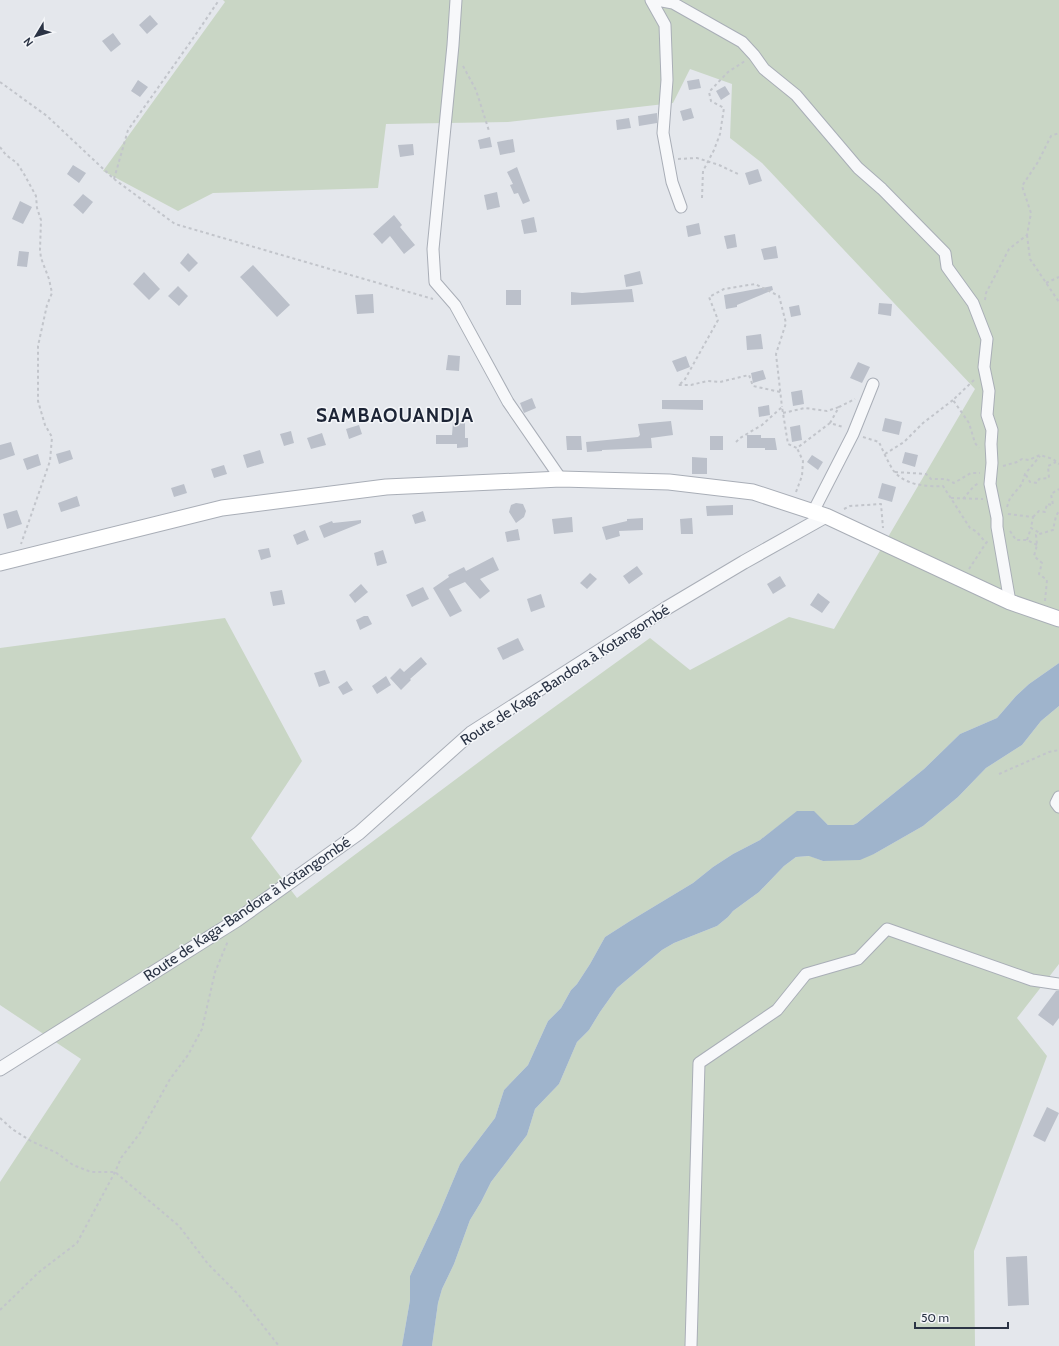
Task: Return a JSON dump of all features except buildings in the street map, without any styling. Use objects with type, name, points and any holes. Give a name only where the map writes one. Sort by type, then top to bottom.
[{"type":"main road","points":[[0,563],[222,508],[386,487],[561,479],[669,482],[753,492],[792,504],[820,514],[885,543],[1010,602],[1059,619]]},
{"type":"street","points":[[456,0],[433,249],[435,282],[455,305],[508,402],[561,479]]},
{"type":"street","points":[[651,0],[665,25],[666,80],[663,133],[672,182],[681,207]]},
{"type":"street","points":[[657,0],[673,4],[742,42],[764,69],[796,95],[858,168],[934,240],[945,253],[947,267],[972,303],[987,339],[984,367],[989,391],[987,415],[992,430],[991,472],[1000,519],[1010,602]]},
{"type":"street","points":[[820,514],[871,388]]},
{"type":"street","name":"Route de Kaga-Bandora à Kotangombé","points":[[0,1069],[237,920],[359,834],[471,733],[672,605],[820,514]]},
{"type":"street","points":[[1059,797],[1056,803],[1059,807]]},
{"type":"street","points":[[691,1346],[699,1063],[777,1010],[806,974],[858,959],[887,929],[1032,980],[1059,984]]},
{"type":"path","points":[[114,180],[128,130],[190,44],[219,0]]},
{"type":"path","points":[[702,198],[703,171],[709,162],[720,134],[724,108],[711,101],[709,92],[728,72],[754,55]]},
{"type":"path","points":[[463,64],[476,90],[489,131]]},
{"type":"path","points":[[0,82],[47,116],[114,180],[175,224],[455,305]]},
{"type":"path","points":[[1059,133],[1051,136],[1038,162],[1022,186],[1031,212],[1027,235],[1030,259],[1059,302]]},
{"type":"path","points":[[0,146],[6,155],[16,163],[24,174],[36,196],[37,208],[41,220],[41,258],[49,279],[52,293],[47,305],[38,346],[38,401],[45,425],[52,437],[50,461],[15,560]]},
{"type":"path","points":[[667,160],[696,158],[738,174]]},
{"type":"path","points":[[982,326],[986,293],[1009,249],[1027,235]]},
{"type":"path","points":[[1046,283],[1059,277]]},
{"type":"path","points":[[780,392],[753,386],[749,375],[720,382],[707,381],[691,385],[678,385],[684,381],[718,320],[709,297],[724,289],[755,284],[779,296],[786,323],[776,354],[782,407],[788,444],[797,448],[803,461],[802,476],[792,504]]},
{"type":"path","points":[[885,454],[904,442],[923,423],[953,400],[975,379],[984,367]]},
{"type":"path","points":[[783,413],[805,408],[826,412],[839,407],[871,388]]},
{"type":"path","points":[[953,400],[969,423],[975,443],[991,472]]},
{"type":"path","points":[[736,442],[762,425],[782,407]]},
{"type":"path","points":[[797,448],[830,424],[839,407]]},
{"type":"path","points":[[830,424],[842,426],[853,434],[879,442],[894,471],[904,480],[926,487],[943,486],[970,528],[977,532],[986,543]]},
{"type":"path","points":[[962,580],[981,553],[1010,498],[1022,484],[1025,474],[1040,455]]},
{"type":"path","points":[[894,471],[926,474],[930,479],[946,479],[954,483],[971,473],[991,472],[1022,459],[1029,460],[1040,455],[1053,459],[1059,464]]},
{"type":"path","points":[[1025,474],[1030,482],[1037,482],[1039,478],[1049,478],[1048,466],[1056,462]]},
{"type":"path","points":[[964,499],[974,486],[982,481],[991,472]]},
{"type":"path","points":[[1027,540],[1033,517],[1038,511],[1045,512],[1047,504],[1053,505],[1051,494],[1059,489]]},
{"type":"path","points":[[820,514],[850,506],[881,504],[885,543]]},
{"type":"path","points":[[1044,614],[1047,580],[1039,574],[1042,563],[1034,556],[1037,545],[1036,534],[1053,530],[1056,516],[1059,511]]},
{"type":"path","points":[[1000,519],[1033,517]]},
{"type":"path","points":[[1000,519],[1016,540],[1027,540],[1037,545]]},
{"type":"path","points":[[1031,528],[1040,533]]},
{"type":"path","points":[[999,774],[1049,752],[1059,750]]},
{"type":"path","points":[[0,1310],[39,1272],[77,1243],[121,1158],[140,1133],[170,1080],[188,1055],[202,1029],[215,972],[229,939]]},
{"type":"path","points":[[0,1118],[12,1129],[57,1153],[73,1165],[91,1172],[115,1172],[179,1226],[208,1264],[238,1294],[280,1346]]},
{"type":"green space","points":[[223,0],[1059,0],[1059,663],[1029,684],[1016,696],[997,718],[960,734],[924,769],[857,823],[853,825],[828,825],[814,812],[781,824],[760,840],[733,854],[713,867],[693,883],[605,937],[590,964],[577,984],[571,990],[561,1008],[548,1021],[528,1065],[504,1090],[495,1118],[460,1164],[439,1214],[410,1276],[410,1300],[402,1346],[0,1346],[0,1182],[81,1059],[0,1005],[0,648],[225,618],[302,761],[251,838],[297,898],[499,747],[650,638],[690,670],[789,617],[834,629],[975,389],[762,163],[730,138],[732,84],[690,69],[673,103],[508,122],[386,124],[378,188],[213,193],[178,211],[103,171],[225,2]]},
{"type":"green space","points":[[1059,706],[1059,964],[1017,1018],[1047,1056],[974,1251],[975,1346],[432,1346],[438,1303],[442,1289],[454,1264],[470,1220],[491,1182],[527,1135],[535,1109],[559,1084],[577,1042],[589,1030],[617,988],[662,950],[674,943],[717,926],[733,911],[759,892],[784,866],[796,857],[810,856],[823,861],[874,854],[923,826],[958,797],[986,768],[1022,745],[1041,721]]},
{"type":"water","points":[[1059,663],[1059,706],[1041,721],[1022,745],[986,768],[958,797],[923,826],[874,854],[860,860],[823,861],[809,856],[796,857],[784,866],[759,892],[733,911],[717,926],[674,943],[662,950],[617,988],[589,1030],[577,1042],[559,1084],[535,1109],[527,1135],[491,1182],[470,1220],[454,1264],[442,1289],[438,1303],[432,1346],[402,1346],[410,1300],[410,1276],[439,1214],[460,1164],[495,1118],[504,1090],[528,1065],[548,1021],[561,1008],[571,990],[577,984],[590,964],[605,937],[693,883],[713,867],[733,854],[760,840],[797,811],[814,811],[828,825],[853,825],[857,823],[924,769],[960,734],[997,718],[1016,696],[1029,684]]},
{"type":"district","name":"SAMBAOUANDJA","points":[[395,415]]}]
